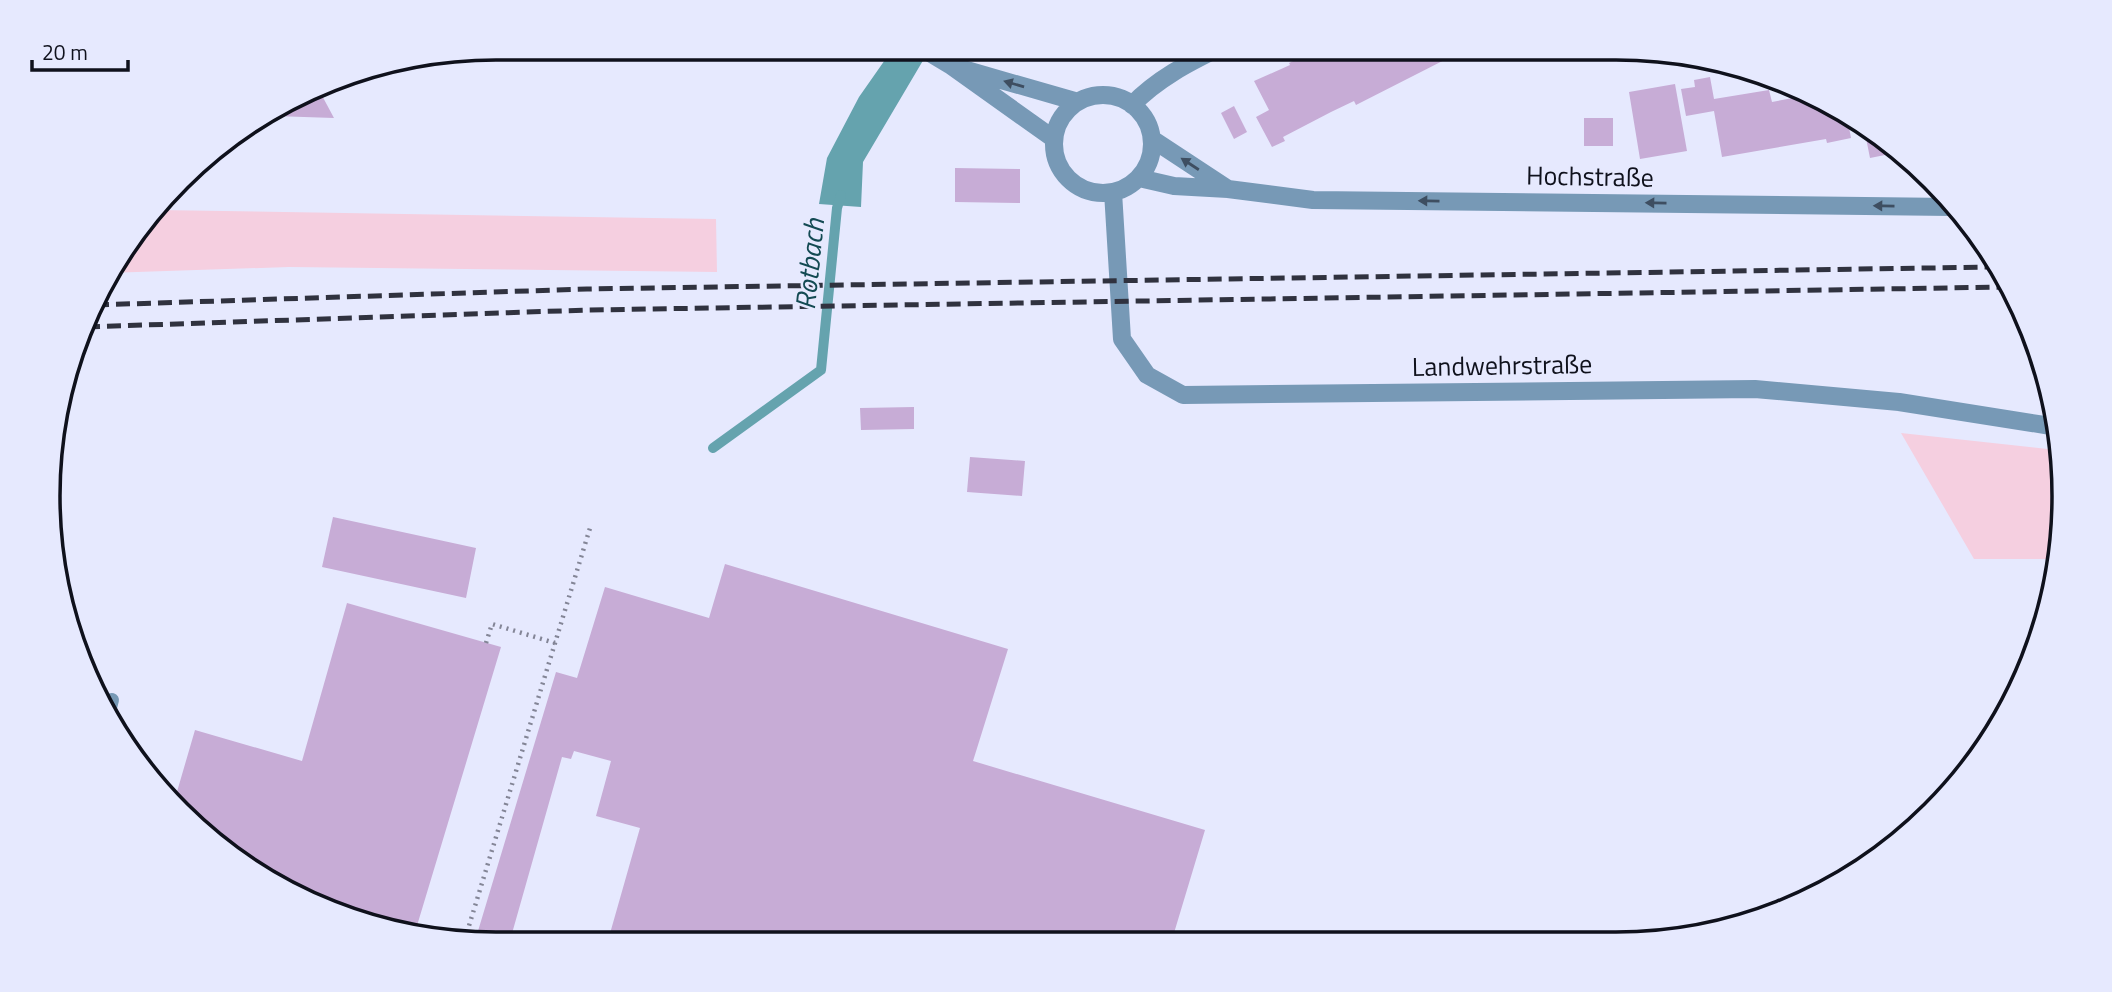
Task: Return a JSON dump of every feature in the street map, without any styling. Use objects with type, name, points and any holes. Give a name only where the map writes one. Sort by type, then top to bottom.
[{"type":"street","points":[[940,59],[1054,139]]},
{"type":"street","points":[[1132,105],[1149,88],[1197,59]]},
{"type":"street","points":[[950,65],[1078,102]]},
{"type":"street","points":[[1106,96],[1132,105],[1142,114],[1152,139],[1147,166],[1139,178],[1127,187],[1098,193],[1083,189],[1070,181],[1060,169],[1055,155],[1054,139],[1066,112],[1078,102],[1091,97],[1106,96]]},
{"type":"street","name":"Hochstraße","points":[[1152,139],[1228,189]]},
{"type":"street","name":"Hochstraße","points":[[1139,178],[1174,187],[1228,189],[1313,200],[1942,206]]},
{"type":"street","name":"Landwehrstraße","points":[[1113,192],[1122,339],[1147,375],[1183,395],[1755,389],[1899,402],[2047,425]]},
{"type":"path","points":[[467,932],[590,528]]},
{"type":"path","points":[[486,643],[492,624],[555,643]]},
{"type":"shaded area","points":[[886,59],[924,59],[863,162],[861,207],[819,204],[827,158],[859,97]]},
{"type":"shaded area","points":[[166,210],[716,219],[717,272],[289,267],[121,273]]},
{"type":"shaded area","points":[[1901,433],[2050,449],[2052,525],[2048,559],[1974,559]]},
{"type":"building","points":[[1297,59],[1446,59],[1356,105],[1354,101],[1331,112],[1283,137],[1285,141],[1272,147],[1256,117],[1269,110],[1254,81],[1290,65],[1289,63]]},
{"type":"building","points":[[1710,77],[1714,99],[1769,90],[1772,102],[1794,98],[1849,127],[1851,138],[1827,143],[1826,139],[1722,157],[1714,111],[1686,116],[1681,89],[1695,87],[1694,80]]},
{"type":"building","points":[[1675,84],[1687,151],[1640,159],[1629,92]]},
{"type":"building","points":[[322,96],[334,118],[281,116]]},
{"type":"building","points":[[1234,106],[1247,132],[1234,139],[1221,113]]},
{"type":"building","points":[[1584,118],[1613,118],[1613,146],[1584,146]]},
{"type":"building","points":[[1866,138],[1888,154],[1870,158]]},
{"type":"building","points":[[955,168],[1020,169],[1020,203],[955,202]]},
{"type":"building","points":[[914,407],[914,429],[861,430],[860,408]]},
{"type":"building","points":[[970,457],[1025,461],[1022,496],[967,492]]},
{"type":"building","points":[[333,517],[476,548],[466,598],[322,567]]},
{"type":"building","points":[[725,564],[1008,649],[973,761],[1205,830],[1174,932],[610,932],[640,828],[596,816],[611,761],[574,751],[571,759],[562,757],[512,932],[478,932],[556,672],[577,678],[605,587],[709,618]]},
{"type":"building","points":[[347,603],[501,647],[417,925],[356,909],[278,874],[230,842],[177,793],[195,730],[302,761]]},
{"type":"waterway","name":"Rotbach","points":[[713,448],[821,370],[837,208],[841,195]]},
{"type":"railway","points":[[104,305],[587,289],[1987,267]]},
{"type":"railway","points":[[94,327],[588,310],[1999,287]]}]
